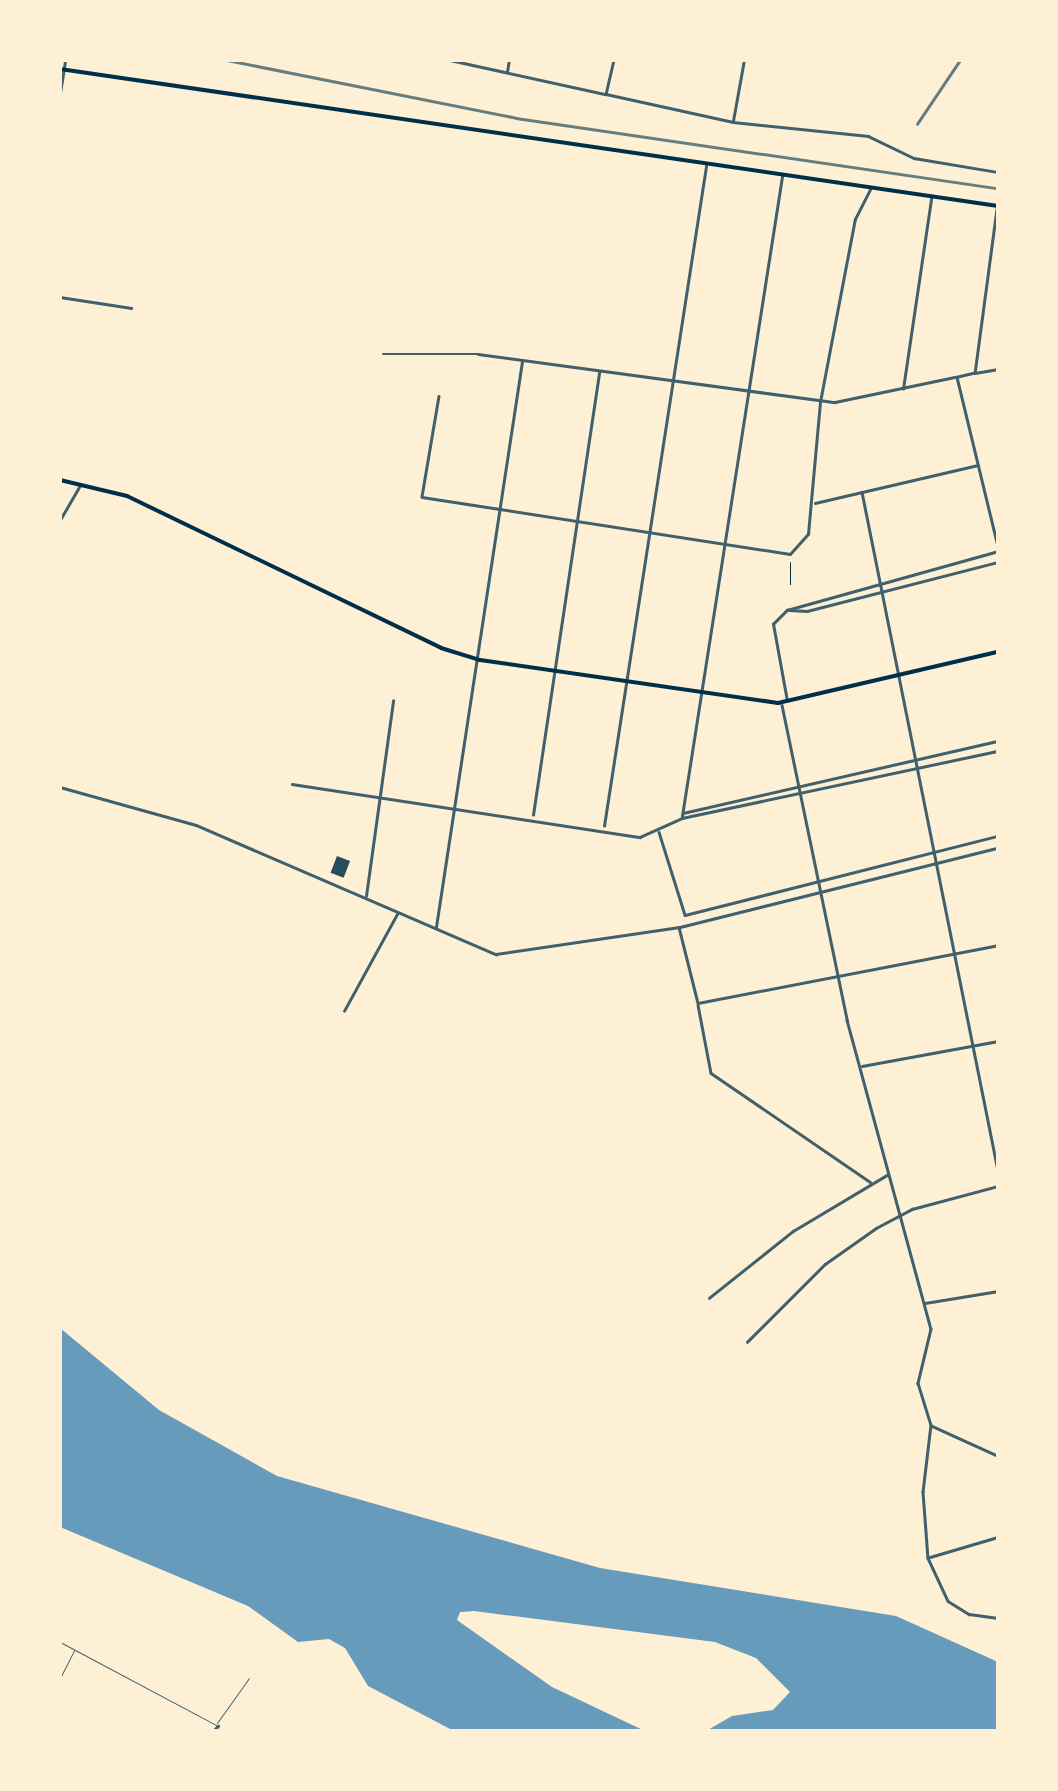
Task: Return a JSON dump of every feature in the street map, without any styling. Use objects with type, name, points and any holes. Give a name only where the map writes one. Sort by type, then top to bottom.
[{"type":"main road","points":[[62,70],[998,206]]},
{"type":"main road","points":[[60,480],[140,502],[435,645],[480,660],[785,703],[998,652]]},
{"type":"street","points":[[60,92],[66,60]]},
{"type":"street","points":[[450,60],[733,122],[868,136],[914,158],[998,172]]},
{"type":"street","points":[[506,73],[509,60]]},
{"type":"street","points":[[606,94],[614,60]]},
{"type":"street","points":[[733,122],[744,60]]},
{"type":"street","points":[[604,829],[706,166]]},
{"type":"street","points":[[682,815],[723,545],[752,395],[782,175]]},
{"type":"street","points":[[439,396],[422,497],[790,554],[806,540],[814,504],[820,402],[855,219],[870,189]]},
{"type":"street","points":[[903,389],[931,198]]},
{"type":"street","points":[[975,373],[998,206]]},
{"type":"street","points":[[60,297],[131,308]]},
{"type":"street","points":[[383,354],[478,354],[820,402],[998,369]]},
{"type":"street","points":[[435,929],[480,660],[522,362]]},
{"type":"street","points":[[532,818],[599,372]]},
{"type":"street","points":[[957,377],[998,549],[788,610],[773,624],[839,978],[888,1174],[904,1212],[926,1303],[932,1340],[918,1383],[931,1425],[924,1492],[928,1558],[944,1595],[968,1614],[998,1618]]},
{"type":"street","points":[[814,504],[978,465]]},
{"type":"street","points":[[60,520],[81,485]]},
{"type":"street","points":[[862,492],[904,675],[998,1171]]},
{"type":"street","points":[[788,610],[808,611],[998,562]]},
{"type":"street","points":[[366,898],[377,796],[393,702]]},
{"type":"street","points":[[292,784],[640,836],[658,831],[682,815],[998,741]]},
{"type":"street","points":[[682,815],[998,751]]},
{"type":"street","points":[[60,787],[196,824],[435,929],[510,956],[679,927],[686,922],[998,848]]},
{"type":"street","points":[[658,831],[686,922]]},
{"type":"street","points":[[685,915],[998,836]]},
{"type":"street","points":[[344,1011],[398,912]]},
{"type":"street","points":[[679,927],[710,1074],[870,1182]]},
{"type":"street","points":[[698,1003],[998,945]]},
{"type":"street","points":[[861,1067],[998,1041]]},
{"type":"street","points":[[709,1298],[793,1230],[888,1174]]},
{"type":"street","points":[[747,1342],[826,1264],[904,1212],[998,1186]]},
{"type":"street","points":[[926,1303],[998,1290]]},
{"type":"street","points":[[931,1425],[998,1456]]},
{"type":"street","points":[[928,1558],[998,1538]]},
{"type":"street","points":[[213,1731],[218,1726]]},
{"type":"lane","points":[[60,1642],[76,1647],[158,1700],[227,1731]]},
{"type":"lane","points":[[60,1678],[76,1647]]},
{"type":"lane","points":[[218,1726],[249,1678]]},
{"type":"path","points":[[790,554],[790,584]]},
{"type":"water","points":[[60,1328],[159,1410],[277,1476],[600,1568],[896,1616],[998,1662],[998,1731],[706,1731],[732,1716],[773,1710],[790,1692],[756,1658],[715,1642],[474,1611],[460,1612],[457,1620],[552,1687],[645,1731],[454,1731],[368,1686],[345,1648],[329,1639],[298,1642],[248,1606],[60,1527]]},
{"type":"building","points":[[337,856],[350,861],[344,878],[331,873]]},
{"type":"railway","points":[[227,60],[516,118],[998,188]]},
{"type":"railway","points":[[917,124],[960,60]]}]
